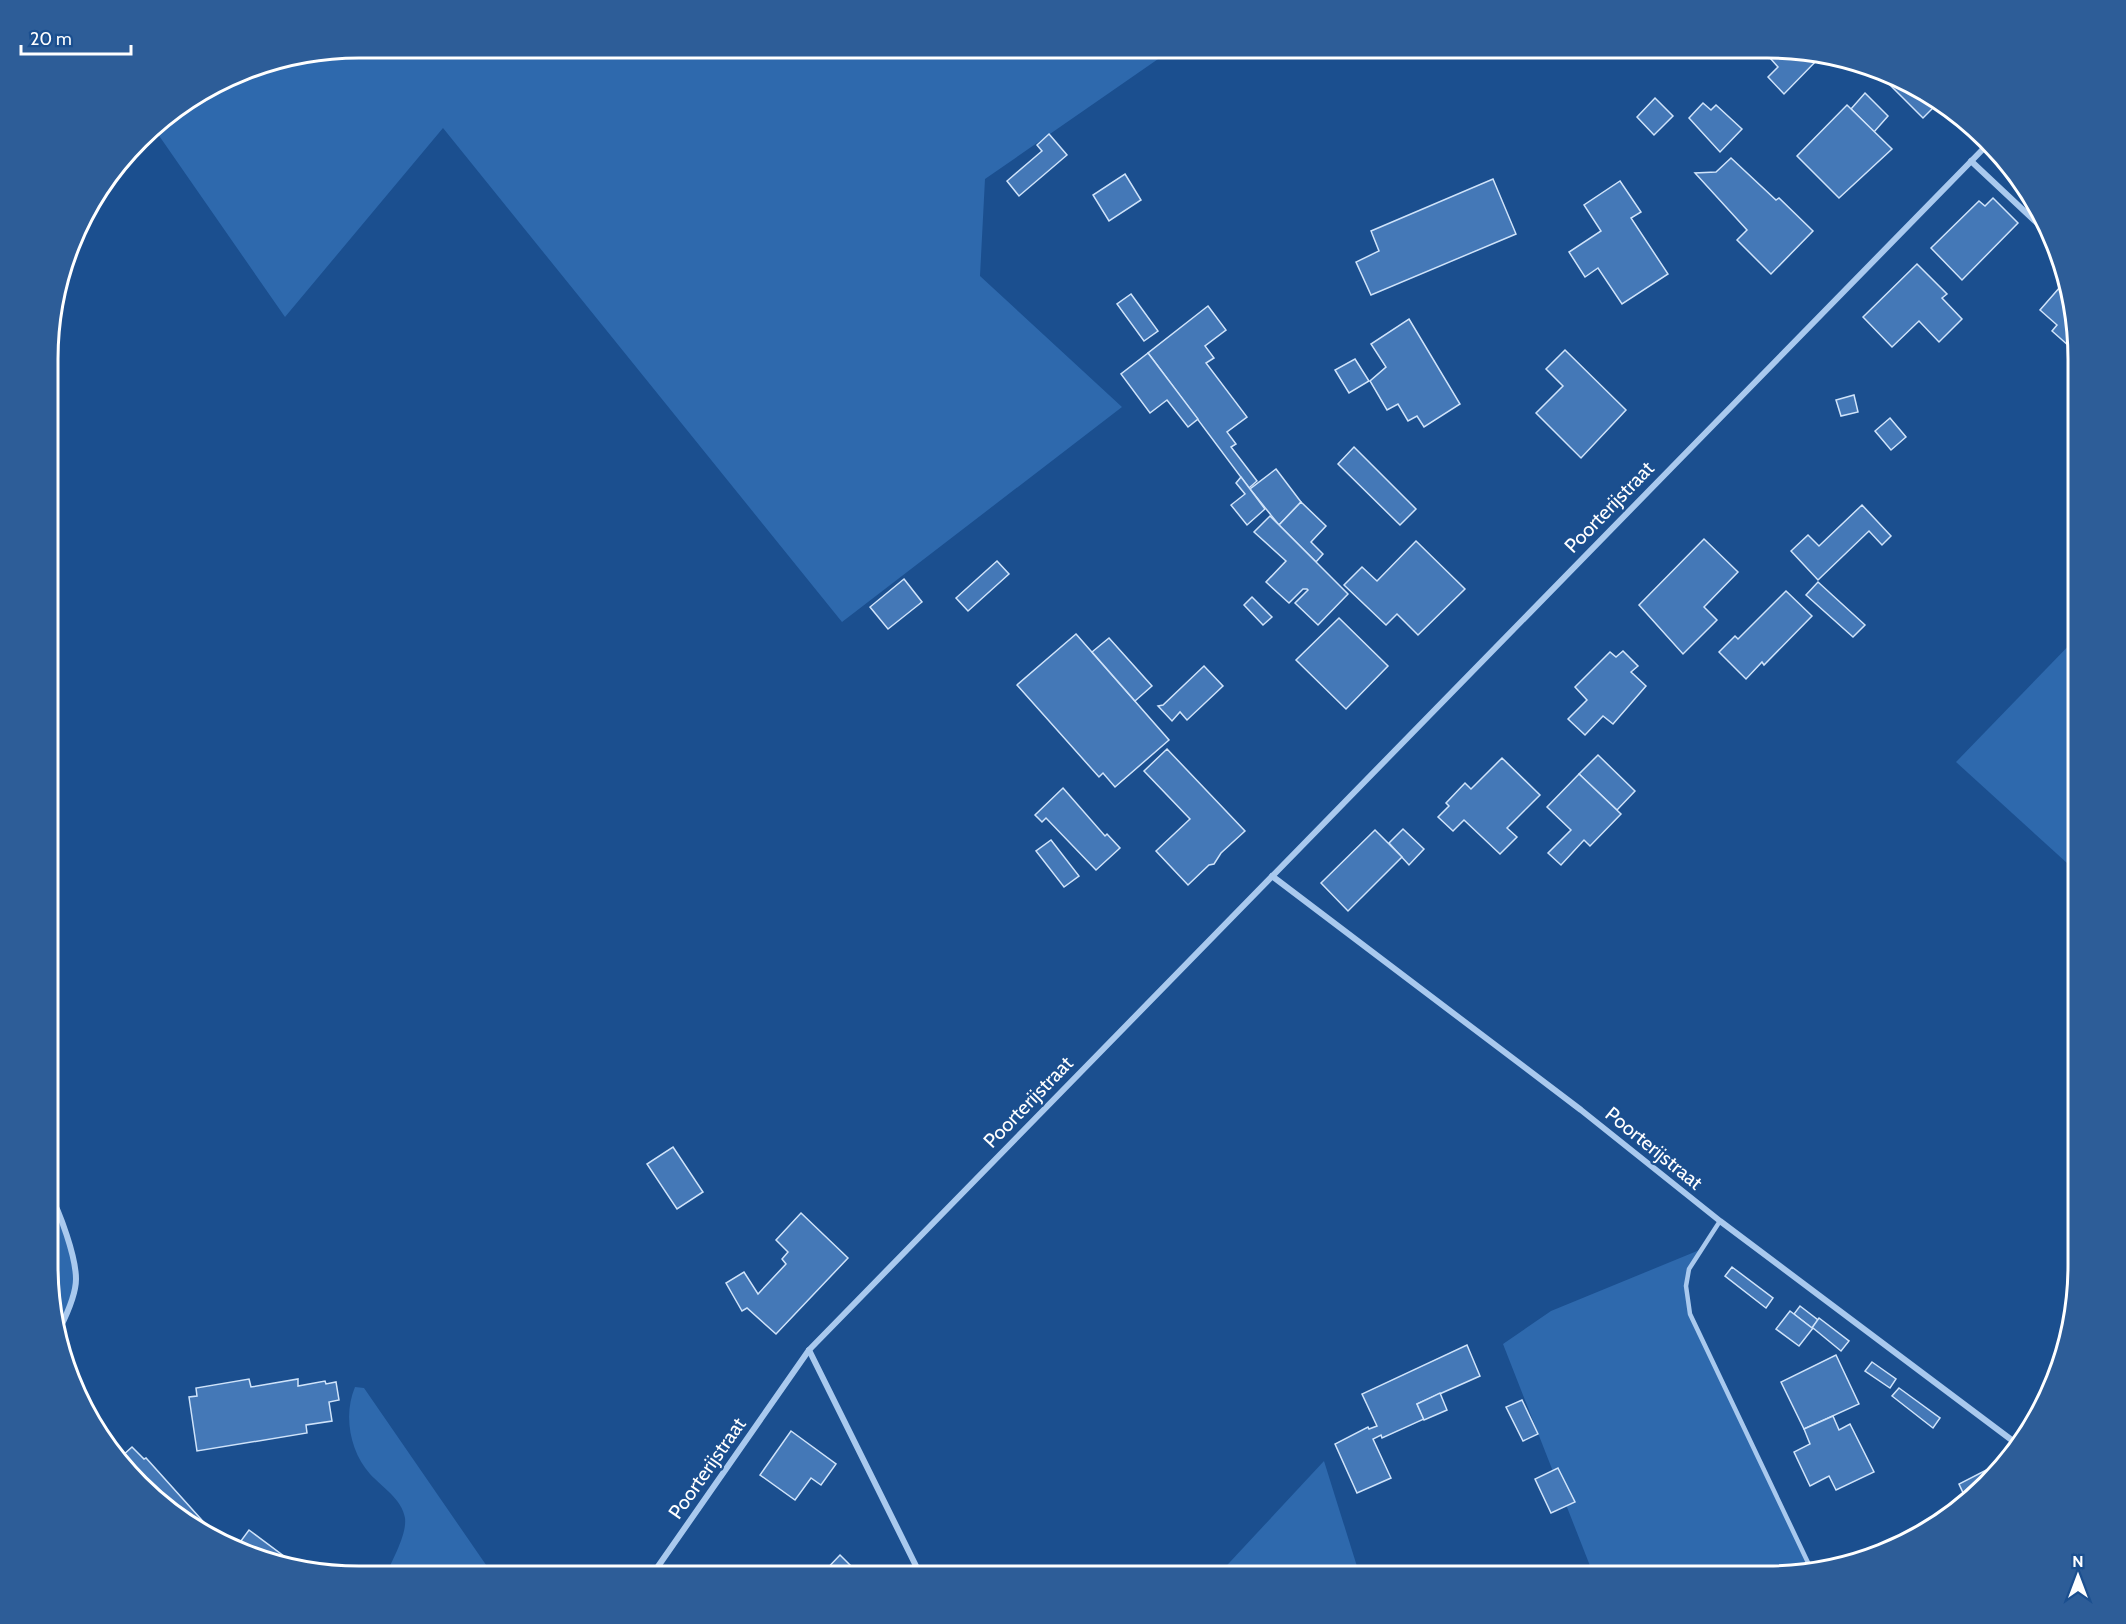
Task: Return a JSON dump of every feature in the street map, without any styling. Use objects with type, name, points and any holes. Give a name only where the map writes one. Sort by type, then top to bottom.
[{"type":"street","name":"Poorterijstraat","points":[[658,1566],[809,1350],[1982,150]]},
{"type":"street","points":[[1971,161],[2031,217]]},
{"type":"street","name":"Poorterijstraat","points":[[1272,876],[1581,1110],[1720,1221],[2011,1440]]},
{"type":"street","points":[[58,1215],[65,1231],[76,1279],[64,1321]]},
{"type":"street","points":[[809,1350],[916,1566]]},
{"type":"lane","points":[[1720,1221],[1689,1269],[1686,1286],[1690,1314],[1808,1563]]},
{"type":"shaded area","points":[[360,58],[1160,58],[985,179],[980,276],[1122,407],[842,622],[443,128],[285,317],[159,135],[192,109],[209,99],[263,74],[301,64]]},
{"type":"shaded area","points":[[2068,646],[2068,864],[1956,762]]},
{"type":"shaded area","points":[[58,1215],[65,1231],[76,1279],[63,1318],[59,1284]]},
{"type":"shaded area","points":[[1702,1249],[1692,1266],[1688,1280],[1690,1314],[1808,1563],[1766,1566],[1590,1566],[1503,1344],[1551,1311]]},
{"type":"shaded area","points":[[355,1387],[364,1388],[487,1566],[390,1566],[401,1540],[405,1518],[396,1499],[363,1465],[353,1444],[349,1421],[351,1398]]},
{"type":"shaded area","points":[[1324,1461],[1357,1566],[1226,1566]]},
{"type":"building","points":[[1770,58],[1815,62],[1784,94],[1768,77],[1778,67]]},
{"type":"building","points":[[1891,86],[1933,108],[1923,118]]},
{"type":"building","points":[[1865,93],[1888,116],[1874,132],[1851,109]]},
{"type":"building","points":[[1655,98],[1673,116],[1654,135],[1637,117]]},
{"type":"building","points":[[1703,103],[1711,110],[1716,105],[1742,129],[1720,152],[1689,118]]},
{"type":"building","points":[[1847,105],[1892,149],[1839,198],[1797,156]]},
{"type":"building","points":[[1049,134],[1067,155],[1019,196],[1007,181],[1042,151],[1037,145]]},
{"type":"building","points":[[1731,158],[1776,200],[1779,198],[1813,231],[1771,274],[1737,240],[1747,230],[1695,173],[1716,172]]},
{"type":"building","points":[[1125,174],[1141,200],[1109,221],[1093,195]]},
{"type":"building","points":[[1493,179],[1516,234],[1371,295],[1356,262],[1379,251],[1371,231]]},
{"type":"building","points":[[1620,181],[1641,212],[1631,218],[1668,274],[1622,304],[1598,268],[1585,277],[1569,252],[1601,231],[1584,205]]},
{"type":"building","points":[[1993,198],[2018,223],[1962,280],[1931,248],[1979,201],[1985,206]]},
{"type":"building","points":[[1917,264],[1947,294],[1942,298],[1962,319],[1939,342],[1919,321],[1892,347],[1863,317]]},
{"type":"building","points":[[2059,289],[2067,344],[2052,331],[2057,325],[2040,310]]},
{"type":"building","points":[[1131,294],[1158,331],[1144,341],[1117,304]]},
{"type":"building","points":[[1208,306],[1226,330],[1205,346],[1214,358],[1206,363],[1247,417],[1227,432],[1236,444],[1231,447],[1257,481],[1249,488],[1148,353]]},
{"type":"building","points":[[1409,319],[1460,404],[1424,427],[1417,416],[1408,421],[1398,404],[1387,410],[1370,381],[1386,367],[1371,344]]},
{"type":"building","points":[[1565,350],[1626,410],[1581,458],[1536,413],[1563,386],[1546,369]]},
{"type":"building","points":[[1148,353],[1198,419],[1188,427],[1167,400],[1150,413],[1121,374]]},
{"type":"building","points":[[1355,359],[1369,381],[1349,393],[1335,370]]},
{"type":"building","points":[[1854,395],[1858,412],[1841,416],[1836,400]]},
{"type":"building","points":[[1890,418],[1906,437],[1891,450],[1875,431]]},
{"type":"building","points":[[1354,447],[1416,509],[1400,525],[1338,464]]},
{"type":"building","points":[[1276,469],[1301,502],[1279,525],[1250,489]]},
{"type":"building","points":[[1241,477],[1265,509],[1247,525],[1231,505],[1245,494],[1236,483]]},
{"type":"building","points":[[1301,502],[1326,526],[1311,542],[1323,554],[1316,562],[1279,525]]},
{"type":"building","points":[[1862,505],[1891,536],[1882,545],[1869,531],[1818,580],[1791,551],[1808,535],[1819,546]]},
{"type":"building","points":[[1270,516],[1348,594],[1318,625],[1295,603],[1307,589],[1303,589],[1289,603],[1266,582],[1286,561],[1254,532]]},
{"type":"building","points":[[1704,539],[1738,572],[1704,607],[1717,620],[1683,654],[1639,605]]},
{"type":"building","points":[[1416,541],[1465,589],[1418,635],[1397,614],[1386,625],[1344,585],[1362,567],[1377,581]]},
{"type":"building","points":[[997,561],[1009,574],[968,611],[956,598]]},
{"type":"building","points":[[904,579],[922,602],[888,629],[870,607]]},
{"type":"building","points":[[1818,582],[1865,625],[1853,637],[1806,595]]},
{"type":"building","points":[[1786,591],[1812,616],[1764,665],[1762,662],[1746,679],[1719,652],[1735,636],[1738,639]]},
{"type":"building","points":[[1252,597],[1272,617],[1263,625],[1244,605]]},
{"type":"building","points":[[1339,618],[1388,666],[1346,709],[1296,660]]},
{"type":"building","points":[[1076,634],[1169,740],[1115,787],[1103,773],[1099,777],[1017,685]]},
{"type":"building","points":[[1109,638],[1152,686],[1135,701],[1092,652]]},
{"type":"building","points":[[1623,651],[1638,666],[1631,672],[1646,686],[1613,724],[1603,716],[1585,735],[1568,719],[1587,700],[1575,687],[1610,652],[1616,657]]},
{"type":"building","points":[[1204,666],[1223,686],[1187,720],[1180,712],[1172,721],[1158,706],[1163,705]]},
{"type":"building","points":[[1167,749],[1245,831],[1221,853],[1214,864],[1209,865],[1188,885],[1156,851],[1190,819],[1144,771]]},
{"type":"building","points":[[1598,755],[1635,791],[1617,810],[1579,774]]},
{"type":"building","points":[[1502,758],[1540,795],[1507,828],[1517,837],[1500,854],[1464,820],[1453,831],[1438,817],[1449,806],[1446,803],[1465,783],[1471,789]]},
{"type":"building","points":[[1579,774],[1621,814],[1590,846],[1584,840],[1561,865],[1548,853],[1571,830],[1547,807]]},
{"type":"building","points":[[1063,788],[1105,836],[1107,834],[1120,848],[1096,870],[1046,818],[1042,822],[1035,815]]},
{"type":"building","points":[[1403,829],[1424,849],[1409,865],[1389,843]]},
{"type":"building","points":[[1375,830],[1402,857],[1348,911],[1321,883]]},
{"type":"building","points":[[1051,840],[1079,876],[1064,887],[1036,851]]},
{"type":"building","points":[[673,1147],[703,1192],[677,1209],[647,1164]]},
{"type":"building","points":[[801,1213],[848,1258],[776,1334],[747,1308],[742,1311],[726,1283],[744,1272],[758,1294],[786,1264],[782,1259],[788,1252],[776,1240]]},
{"type":"building","points":[[1732,1267],[1773,1298],[1766,1308],[1725,1276]]},
{"type":"building","points":[[1800,1306],[1818,1320],[1812,1328],[1794,1314]]},
{"type":"building","points":[[1790,1311],[1812,1328],[1819,1318],[1849,1341],[1841,1351],[1813,1328],[1799,1346],[1776,1329]]},
{"type":"building","points":[[1467,1345],[1480,1376],[1417,1404],[1424,1419],[1382,1438],[1381,1435],[1373,1439],[1391,1478],[1357,1493],[1335,1444],[1368,1427],[1369,1429],[1377,1426],[1362,1394]]},
{"type":"building","points":[[1836,1355],[1859,1404],[1804,1429],[1781,1382]]},
{"type":"building","points":[[1872,1362],[1896,1379],[1890,1388],[1865,1371]]},
{"type":"building","points":[[249,1379],[251,1387],[298,1379],[298,1386],[325,1381],[326,1384],[336,1382],[339,1400],[329,1402],[332,1421],[306,1425],[307,1433],[197,1451],[189,1397],[197,1396],[196,1388]]},
{"type":"building","points":[[1899,1388],[1940,1418],[1933,1428],[1892,1396]]},
{"type":"building","points":[[1440,1393],[1447,1410],[1424,1420],[1417,1404]]},
{"type":"building","points":[[1522,1400],[1538,1434],[1523,1441],[1506,1407]]},
{"type":"building","points":[[1833,1416],[1839,1430],[1850,1424],[1874,1472],[1836,1490],[1829,1476],[1810,1486],[1794,1452],[1810,1444],[1804,1429]]},
{"type":"building","points":[[791,1431],[836,1464],[821,1485],[811,1478],[795,1500],[760,1475]]},
{"type":"building","points":[[132,1447],[144,1459],[146,1458],[203,1522],[161,1491],[125,1453]]},
{"type":"building","points":[[1558,1468],[1575,1502],[1551,1513],[1535,1479]]},
{"type":"building","points":[[1986,1470],[1963,1493],[1959,1484]]},
{"type":"building","points":[[249,1530],[283,1555],[263,1550],[241,1541]]},
{"type":"building","points":[[840,1555],[851,1566],[830,1566]]}]
